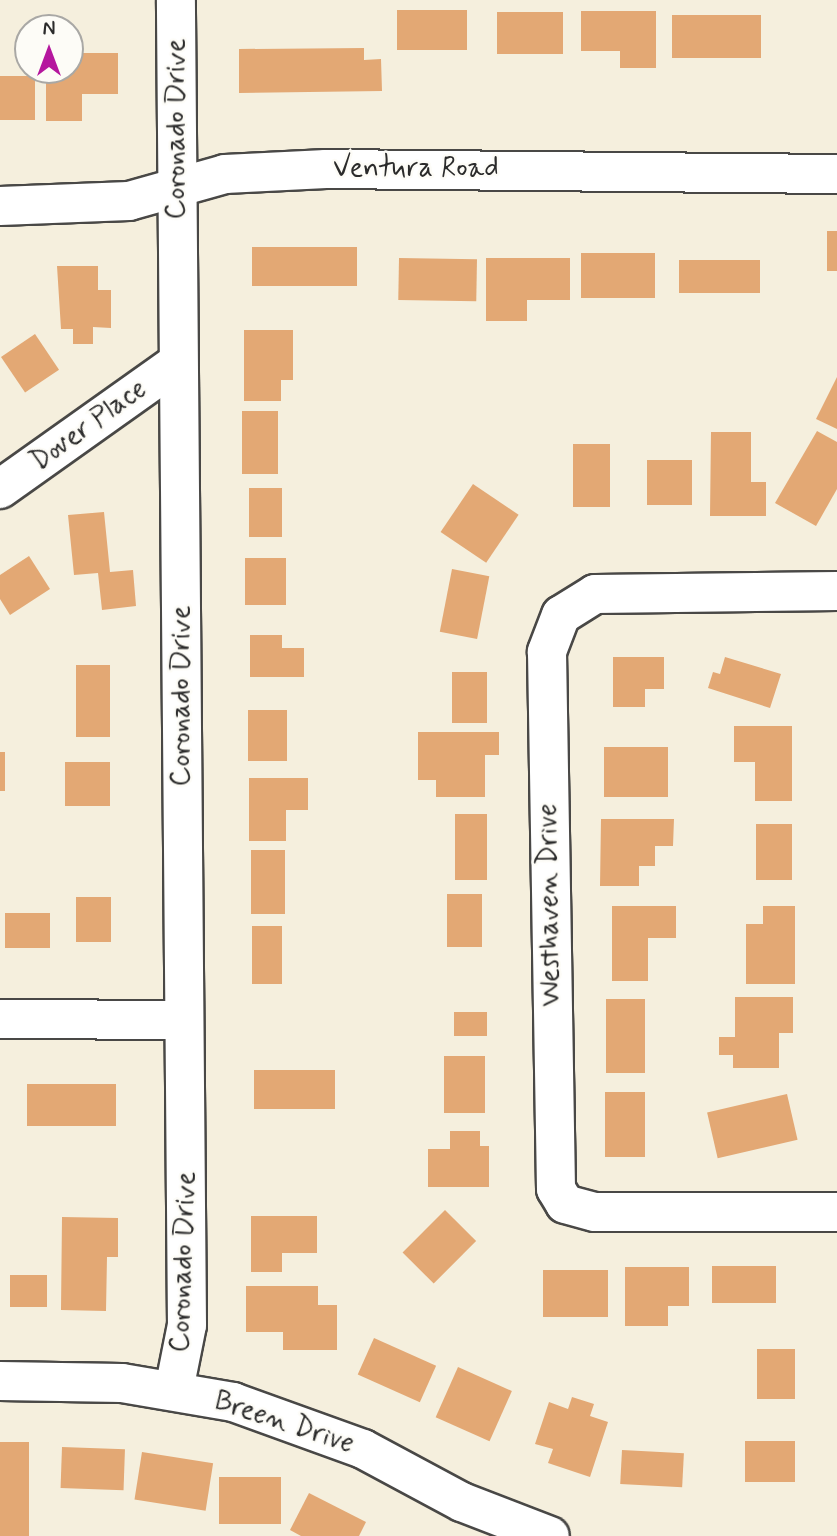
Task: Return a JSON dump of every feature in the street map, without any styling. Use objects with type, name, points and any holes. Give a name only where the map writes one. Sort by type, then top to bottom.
[{"type":"street","name":"Coronado Drive","points":[[174,1390],[187,1325],[176,0]]},
{"type":"street","name":"Ventura Road","points":[[0,206],[130,201],[225,174],[326,169],[837,174]]},
{"type":"street","name":"Dover Place","points":[[0,489],[177,363]]},
{"type":"street","name":"Westhaven Drive","points":[[837,591],[595,594],[561,615],[547,652],[556,1189],[565,1204],[595,1212],[837,1212]]},
{"type":"street","points":[[0,1019],[183,1020]]},
{"type":"street","name":"Breen Drive","points":[[0,1381],[122,1383],[233,1402],[301,1423],[363,1449],[463,1502],[550,1536]]},
{"type":"building","points":[[397,10],[467,10],[467,50],[397,50]]},
{"type":"building","points":[[581,11],[656,11],[656,68],[620,68],[620,51],[581,51]]},
{"type":"building","points":[[497,12],[563,12],[563,54],[497,54]]},
{"type":"building","points":[[672,15],[761,15],[761,58],[672,58]]},
{"type":"building","points":[[364,48],[364,60],[381,59],[382,91],[239,93],[239,49]]},
{"type":"building","points":[[84,53],[118,53],[118,94],[82,94],[82,121],[46,121],[46,84],[84,84]]},
{"type":"building","points":[[0,76],[14,76],[14,84],[35,84],[35,120],[0,120]]},
{"type":"building","points":[[827,231],[837,231],[837,271],[827,271]]},
{"type":"building","points":[[252,247],[357,247],[357,286],[252,286]]},
{"type":"building","points":[[581,253],[655,253],[655,298],[581,298]]},
{"type":"building","points":[[399,258],[477,259],[476,301],[398,300]]},
{"type":"building","points":[[486,258],[570,258],[570,300],[527,300],[527,321],[486,321]]},
{"type":"building","points":[[679,260],[760,260],[760,293],[679,293]]},
{"type":"building","points":[[57,266],[98,266],[98,290],[111,290],[111,328],[93,327],[93,344],[73,344],[73,329],[61,329]]},
{"type":"building","points":[[244,330],[293,330],[293,380],[281,380],[281,401],[244,401]]},
{"type":"building","points":[[35,334],[59,370],[25,393],[1,357]]},
{"type":"building","points":[[837,377],[837,429],[816,419]]},
{"type":"building","points":[[242,411],[278,411],[278,474],[242,474]]},
{"type":"building","points":[[817,431],[837,442],[837,489],[816,526],[775,503]]},
{"type":"building","points":[[711,432],[751,432],[751,482],[766,482],[766,516],[710,516]]},
{"type":"building","points":[[573,444],[610,444],[610,507],[573,507]]},
{"type":"building","points":[[647,460],[692,460],[692,505],[647,505]]},
{"type":"building","points":[[473,484],[519,515],[486,563],[441,532]]},
{"type":"building","points":[[249,488],[282,488],[282,537],[249,537]]},
{"type":"building","points":[[104,512],[110,572],[133,570],[136,606],[102,610],[98,573],[74,575],[68,515]]},
{"type":"building","points":[[29,556],[50,589],[10,615],[0,599],[0,575]]},
{"type":"building","points":[[245,558],[286,558],[286,605],[245,605]]},
{"type":"building","points":[[452,569],[489,576],[477,639],[440,632]]},
{"type":"building","points":[[250,635],[282,635],[282,648],[304,648],[304,677],[250,677]]},
{"type":"building","points":[[613,657],[664,657],[664,689],[645,689],[645,707],[613,707]]},
{"type":"building","points":[[725,657],[781,674],[770,708],[708,688],[713,672],[720,674]]},
{"type":"building","points":[[76,665],[110,665],[110,737],[76,737]]},
{"type":"building","points":[[452,672],[487,672],[487,723],[452,723]]},
{"type":"building","points":[[248,710],[287,710],[287,761],[248,761]]},
{"type":"building","points":[[734,726],[792,726],[792,801],[755,801],[755,762],[734,762]]},
{"type":"building","points":[[418,732],[499,732],[499,755],[485,755],[485,797],[436,797],[436,780],[418,780]]},
{"type":"building","points":[[604,747],[668,747],[668,797],[604,797]]},
{"type":"building","points":[[0,752],[5,752],[5,791],[0,791]]},
{"type":"building","points":[[65,762],[110,762],[110,806],[65,806]]},
{"type":"building","points":[[249,778],[308,778],[308,810],[286,810],[286,841],[249,841]]},
{"type":"building","points":[[455,814],[487,814],[487,880],[455,880]]},
{"type":"building","points":[[601,819],[674,819],[673,846],[655,846],[655,866],[639,866],[639,886],[600,886]]},
{"type":"building","points":[[756,824],[792,824],[792,880],[756,880]]},
{"type":"building","points":[[251,850],[285,850],[285,914],[251,914]]},
{"type":"building","points":[[447,894],[482,894],[482,947],[447,947]]},
{"type":"building","points":[[76,897],[111,897],[111,942],[76,942]]},
{"type":"building","points":[[612,906],[676,906],[676,938],[648,938],[648,981],[612,981]]},
{"type":"building","points":[[763,906],[795,906],[795,984],[746,984],[746,924],[763,924]]},
{"type":"building","points":[[5,913],[50,913],[50,948],[5,948]]},
{"type":"building","points":[[252,926],[282,926],[282,984],[252,984]]},
{"type":"building","points":[[735,997],[793,997],[793,1033],[779,1033],[779,1068],[733,1068],[733,1055],[719,1055],[719,1037],[735,1037]]},
{"type":"building","points":[[606,999],[645,999],[645,1073],[606,1073]]},
{"type":"building","points":[[454,1012],[487,1012],[487,1036],[454,1036]]},
{"type":"building","points":[[444,1056],[485,1056],[485,1113],[444,1113]]},
{"type":"building","points":[[254,1070],[335,1070],[335,1109],[254,1109]]},
{"type":"building","points":[[27,1084],[116,1084],[116,1126],[27,1126]]},
{"type":"building","points":[[605,1092],[645,1092],[645,1157],[605,1157]]},
{"type":"building","points":[[787,1094],[798,1140],[718,1158],[707,1112]]},
{"type":"building","points":[[450,1131],[480,1131],[480,1146],[489,1146],[489,1187],[428,1187],[428,1149],[450,1149]]},
{"type":"building","points":[[445,1210],[476,1241],[434,1284],[403,1252]]},
{"type":"building","points":[[251,1216],[317,1216],[317,1253],[282,1253],[282,1272],[251,1272]]},
{"type":"building","points":[[62,1217],[118,1218],[118,1257],[107,1257],[106,1311],[61,1310]]},
{"type":"building","points":[[712,1266],[776,1266],[776,1303],[712,1303]]},
{"type":"building","points":[[625,1267],[689,1267],[689,1306],[668,1306],[668,1326],[625,1326]]},
{"type":"building","points":[[543,1270],[608,1270],[608,1317],[543,1317]]},
{"type":"building","points":[[10,1275],[47,1275],[47,1307],[10,1307]]},
{"type":"building","points":[[246,1286],[318,1286],[318,1305],[337,1305],[337,1350],[283,1350],[283,1332],[246,1332]]},
{"type":"building","points":[[374,1338],[436,1366],[420,1402],[358,1375]]},
{"type":"building","points":[[757,1349],[795,1349],[795,1399],[757,1399]]},
{"type":"building","points":[[458,1367],[512,1391],[490,1441],[436,1417]]},
{"type":"building","points":[[572,1397],[594,1404],[590,1416],[608,1422],[590,1477],[548,1463],[553,1449],[535,1444],[549,1402],[568,1409]]},
{"type":"building","points":[[745,1441],[795,1441],[795,1482],[745,1482]]},
{"type":"building","points":[[0,1442],[29,1442],[29,1536],[0,1536]]},
{"type":"building","points":[[62,1447],[125,1449],[124,1490],[61,1488]]},
{"type":"building","points":[[622,1450],[684,1453],[682,1487],[620,1484]]},
{"type":"building","points":[[142,1452],[213,1463],[206,1511],[134,1499]]},
{"type":"building","points":[[219,1477],[281,1477],[281,1524],[219,1524]]},
{"type":"building","points":[[309,1493],[366,1522],[359,1536],[301,1536],[290,1530]]}]
